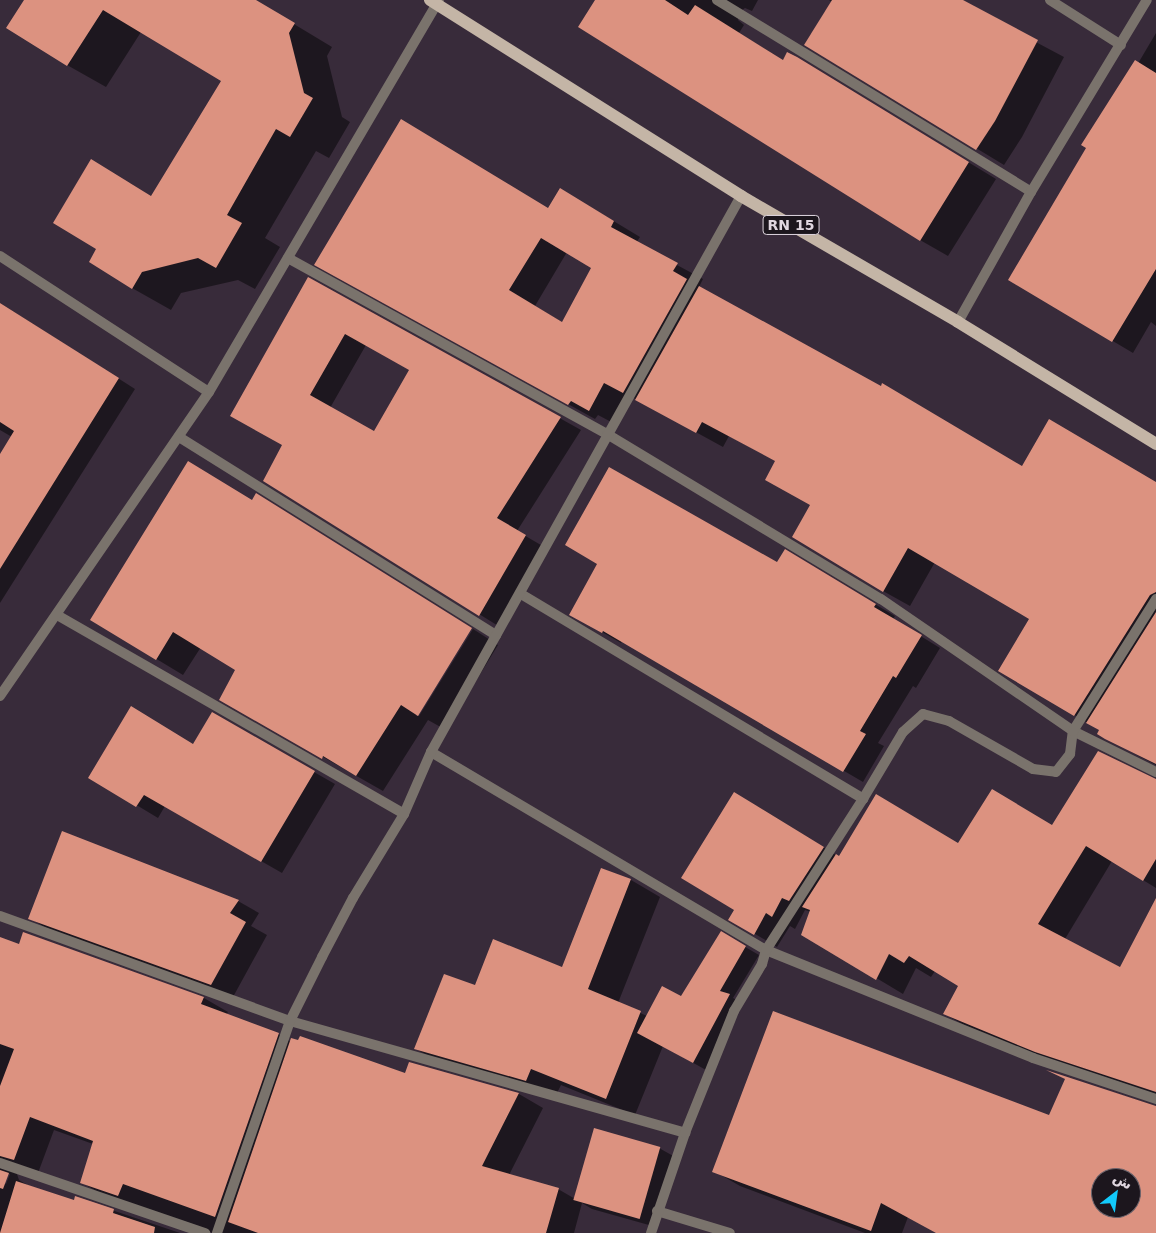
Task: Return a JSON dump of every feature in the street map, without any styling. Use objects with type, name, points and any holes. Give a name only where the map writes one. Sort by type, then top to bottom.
[{"type":"main road","name":"RN 15","points":[[435,1],[741,196],[958,322],[1156,444]]},
{"type":"street","points":[[717,0],[1031,192]]},
{"type":"street","points":[[1050,0],[1121,45]]},
{"type":"street","points":[[958,322],[1031,192],[1148,0]]},
{"type":"street","points":[[0,696],[209,392],[435,1]]},
{"type":"street","points":[[217,1233],[290,1021],[354,898],[404,814],[431,752],[521,594],[607,434],[741,196]]},
{"type":"street","points":[[0,256],[209,392]]},
{"type":"street","points":[[288,258],[607,434],[880,599],[1073,731],[1156,772]]},
{"type":"street","points":[[179,437],[496,635]]},
{"type":"street","points":[[521,594],[863,799]]},
{"type":"street","points":[[651,1233],[685,1133],[734,1011],[762,964],[766,950],[863,799],[903,732],[923,714],[950,721],[1033,768],[1056,772],[1070,754],[1073,731],[1156,599]]},
{"type":"street","points":[[57,615],[404,814]]},
{"type":"street","points":[[431,752],[766,950],[1033,1058],[1156,1099]]},
{"type":"street","points":[[0,916],[290,1021],[685,1133]]},
{"type":"street","points":[[0,1163],[205,1233]]},
{"type":"street","points":[[657,1211],[730,1233]]},
{"type":"building","points":[[24,0],[256,0],[295,23],[289,33],[304,93],[313,98],[290,137],[276,129],[227,215],[242,223],[216,268],[198,258],[142,272],[132,289],[89,262],[96,249],[53,223],[91,159],[151,196],[221,81],[103,10],[67,66],[6,28]]},
{"type":"building","points":[[595,0],[665,0],[688,15],[695,5],[783,60],[787,52],[797,57],[969,162],[920,241],[578,27]]},
{"type":"building","points":[[832,0],[963,0],[1038,40],[995,121],[976,150],[804,45]]},
{"type":"building","points":[[1135,60],[1156,73],[1156,269],[1112,342],[1008,280],[1086,148],[1081,145]]},
{"type":"building","points":[[401,119],[548,208],[560,188],[614,221],[611,227],[678,263],[673,271],[687,279],[623,393],[604,383],[589,411],[571,401],[568,405],[314,265]],"holes":[[[541,238],[591,268],[562,322],[509,290]]]},
{"type":"building","points":[[308,277],[561,417],[497,518],[526,535],[479,616],[263,481],[282,445],[230,416]],"holes":[[[345,334],[409,370],[374,431],[310,395]]]},
{"type":"building","points":[[699,286],[881,386],[882,383],[1022,466],[1049,419],[1156,482],[1156,592],[1150,595],[1074,716],[998,671],[1029,619],[908,548],[883,592],[792,537],[810,505],[765,480],[775,461],[702,422],[696,433],[635,400]]},
{"type":"building","points":[[0,303],[119,378],[0,569],[0,454],[14,431],[0,422]]},
{"type":"building","points":[[188,461],[252,500],[256,493],[472,628],[418,716],[401,705],[356,776],[323,756],[322,759],[219,700],[235,670],[173,632],[156,660],[90,620]]},
{"type":"building","points":[[609,467],[777,562],[785,549],[876,604],[874,607],[922,635],[896,678],[893,676],[860,731],[866,734],[843,772],[603,631],[602,633],[569,615],[597,564],[565,545]]},
{"type":"building","points":[[1156,612],[1156,764],[1105,739],[1097,734],[1099,730],[1086,723]]},
{"type":"building","points":[[131,706],[193,744],[212,712],[315,771],[261,862],[144,795],[136,807],[88,778]]},
{"type":"building","points":[[1098,751],[1156,779],[1156,859],[1143,881],[1086,846],[1038,924],[1120,967],[1156,898],[1156,1092],[1035,1052],[943,1014],[958,986],[909,956],[904,963],[889,954],[876,980],[801,935],[810,910],[802,907],[836,854],[839,856],[876,794],[958,843],[992,789],[1052,825]]},
{"type":"building","points":[[734,792],[824,847],[789,901],[782,898],[772,917],[766,913],[754,935],[728,920],[734,910],[681,878]]},
{"type":"building","points":[[62,831],[239,900],[230,913],[246,922],[211,985],[28,919]]},
{"type":"building","points":[[601,868],[631,879],[588,989],[641,1011],[606,1099],[531,1069],[526,1081],[414,1049],[444,974],[475,985],[493,939],[562,967]]},
{"type":"building","points":[[721,931],[746,946],[720,991],[730,994],[693,1063],[637,1033],[662,986],[681,996]]},
{"type":"building","points":[[23,932],[204,997],[201,1004],[279,1033],[215,1217],[123,1184],[118,1196],[80,1183],[93,1141],[30,1117],[14,1160],[0,1156],[0,1086],[14,1049],[0,1044],[0,937],[19,944]]},
{"type":"building","points":[[773,1011],[1049,1115],[1065,1079],[1046,1070],[1156,1106],[1156,1233],[936,1233],[881,1203],[871,1231],[712,1172]]},
{"type":"building","points":[[300,1036],[405,1073],[409,1062],[519,1093],[482,1166],[559,1188],[546,1233],[258,1233],[228,1222],[291,1038],[298,1040]]},
{"type":"building","points":[[594,1128],[660,1147],[640,1219],[573,1200]]},
{"type":"building","points":[[0,1170],[9,1173],[3,1189],[0,1188]]},
{"type":"building","points":[[16,1181],[74,1200],[75,1196],[114,1209],[113,1213],[155,1227],[154,1233],[0,1233]]}]
